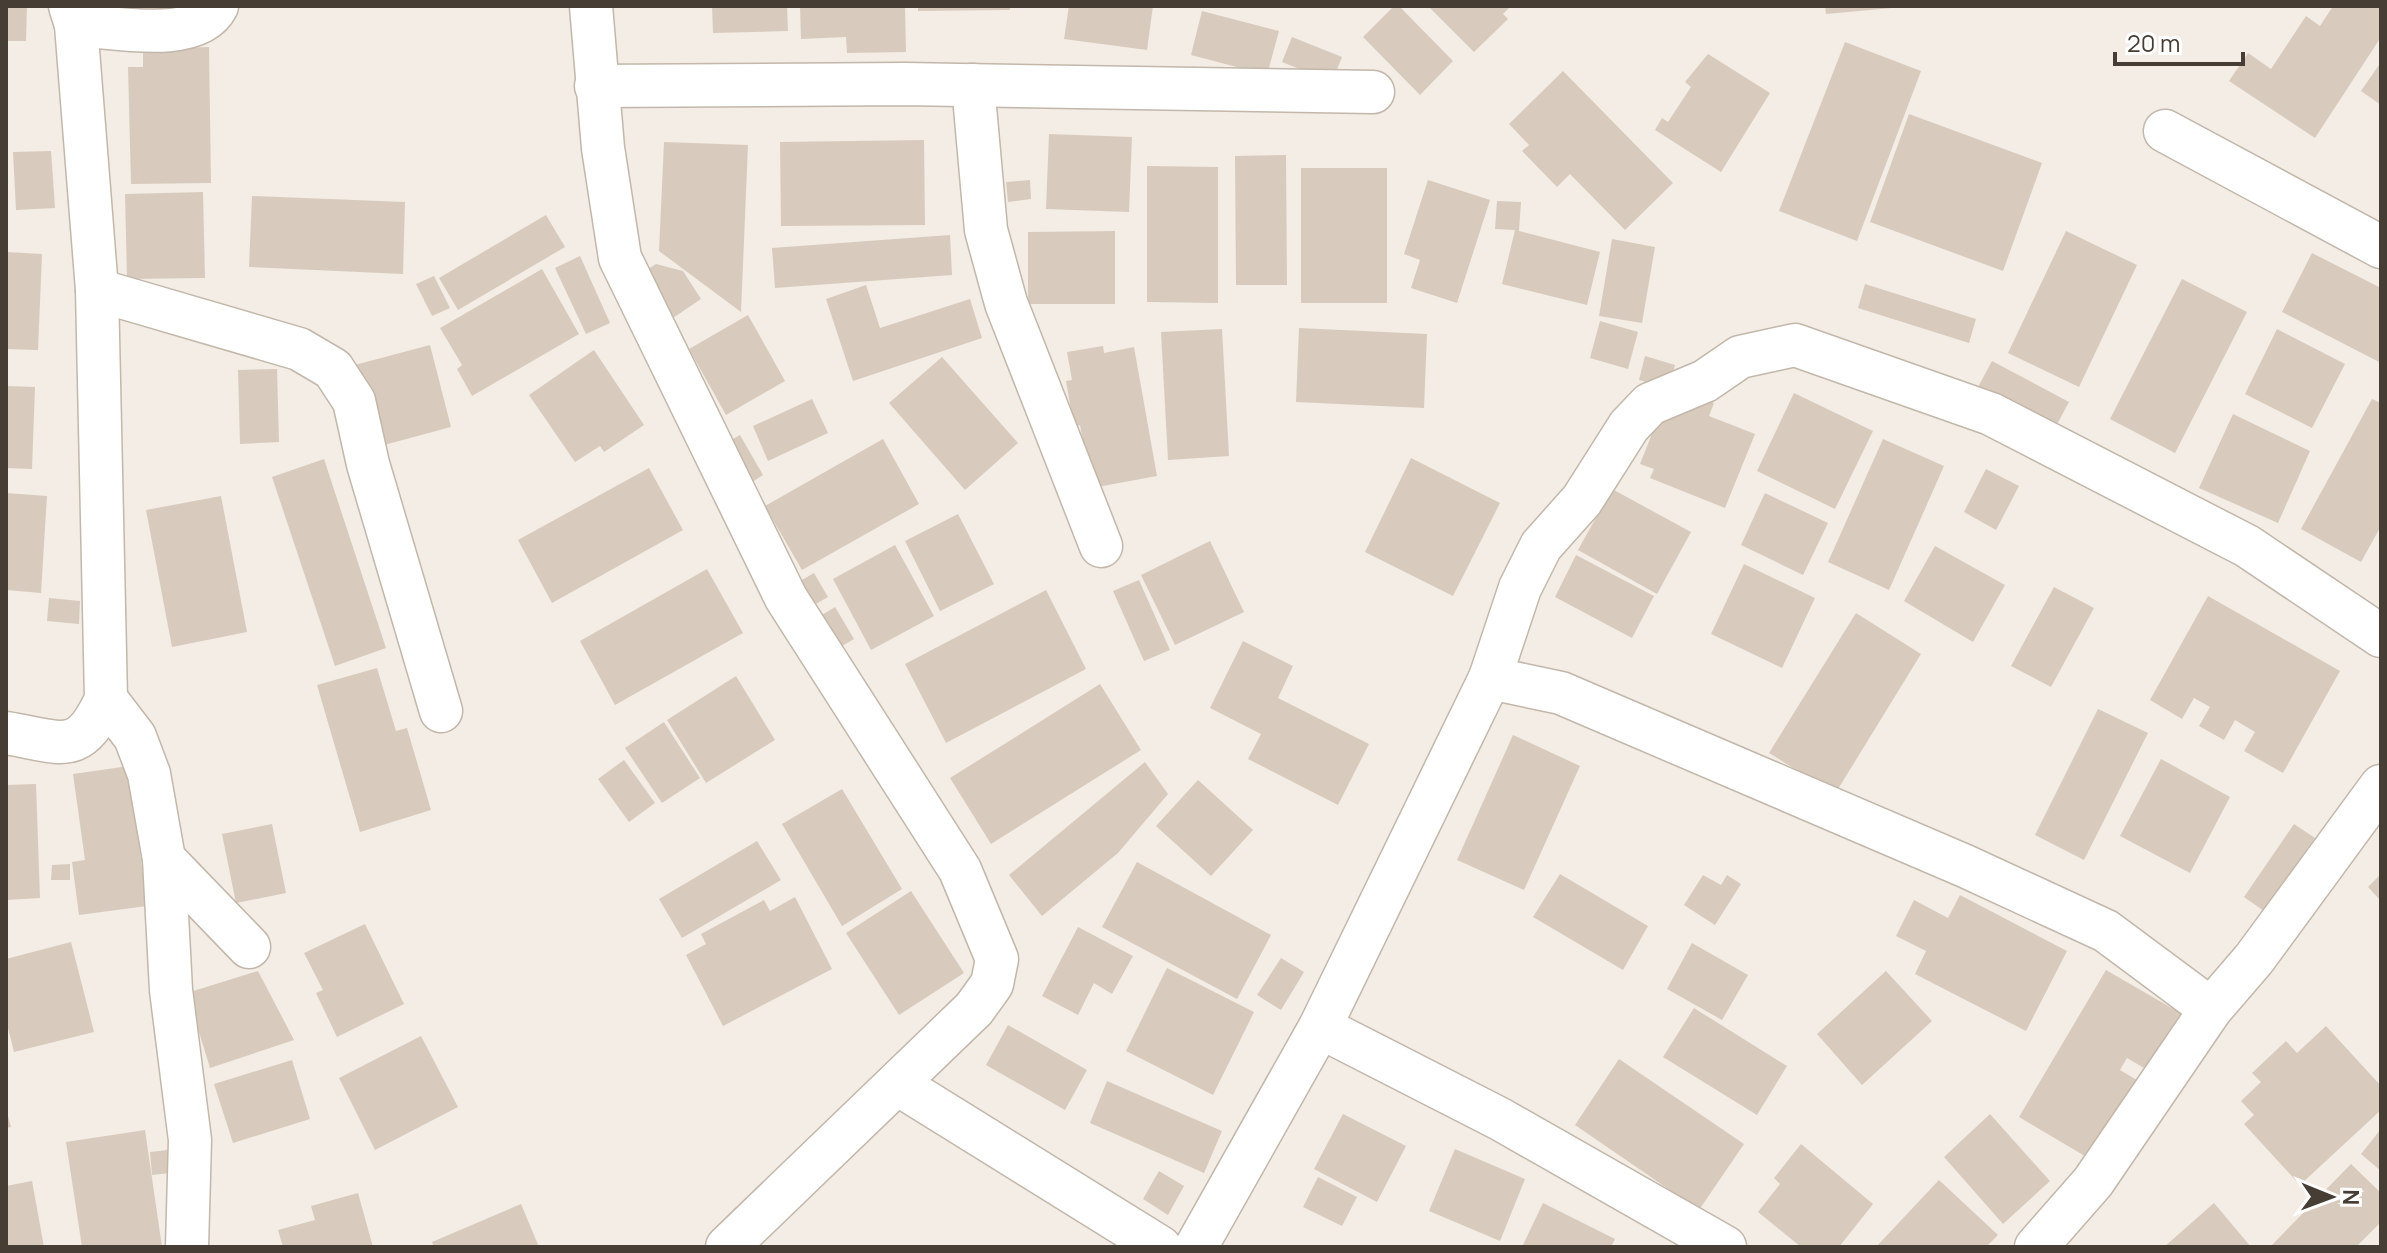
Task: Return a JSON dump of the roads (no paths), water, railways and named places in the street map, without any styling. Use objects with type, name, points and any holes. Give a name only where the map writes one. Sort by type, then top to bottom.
[{"type":"street","points":[[6,733],[61,742],[83,738],[93,727],[106,699],[97,290],[73,15],[185,31],[211,17],[217,6]]},
{"type":"street","points":[[591,6],[596,86],[620,258],[786,598],[960,870],[997,959],[992,984],[974,1009],[899,1085],[727,1247]]},
{"type":"street","points":[[596,86],[973,85],[1373,92]]},
{"type":"street","points":[[973,85],[986,230],[1006,303],[1101,546]]},
{"type":"street","points":[[2165,131],[2381,247]]},
{"type":"street","points":[[97,290],[299,349],[333,369],[354,401],[368,464],[441,711]]},
{"type":"street","points":[[1196,1247],[1320,1027],[1490,678],[1520,588],[1541,546],[1582,500],[1629,426],[1650,404],[1705,381],[1740,357],[1795,345],[1991,414],[2247,546],[2381,636]]},
{"type":"street","points":[[1490,678],[1561,693],[1965,866],[2106,931],[2211,1009]]},
{"type":"street","points":[[106,699],[135,737],[140,749],[149,774],[164,859],[171,990],[190,1140],[187,1247]]},
{"type":"street","points":[[2036,1247],[2093,1182],[2211,1009],[2254,959],[2381,786]]},
{"type":"street","points":[[164,859],[249,947]]},
{"type":"street","points":[[1320,1027],[1500,1119],[1725,1247]]},
{"type":"street","points":[[899,1085],[1160,1247]]}]
